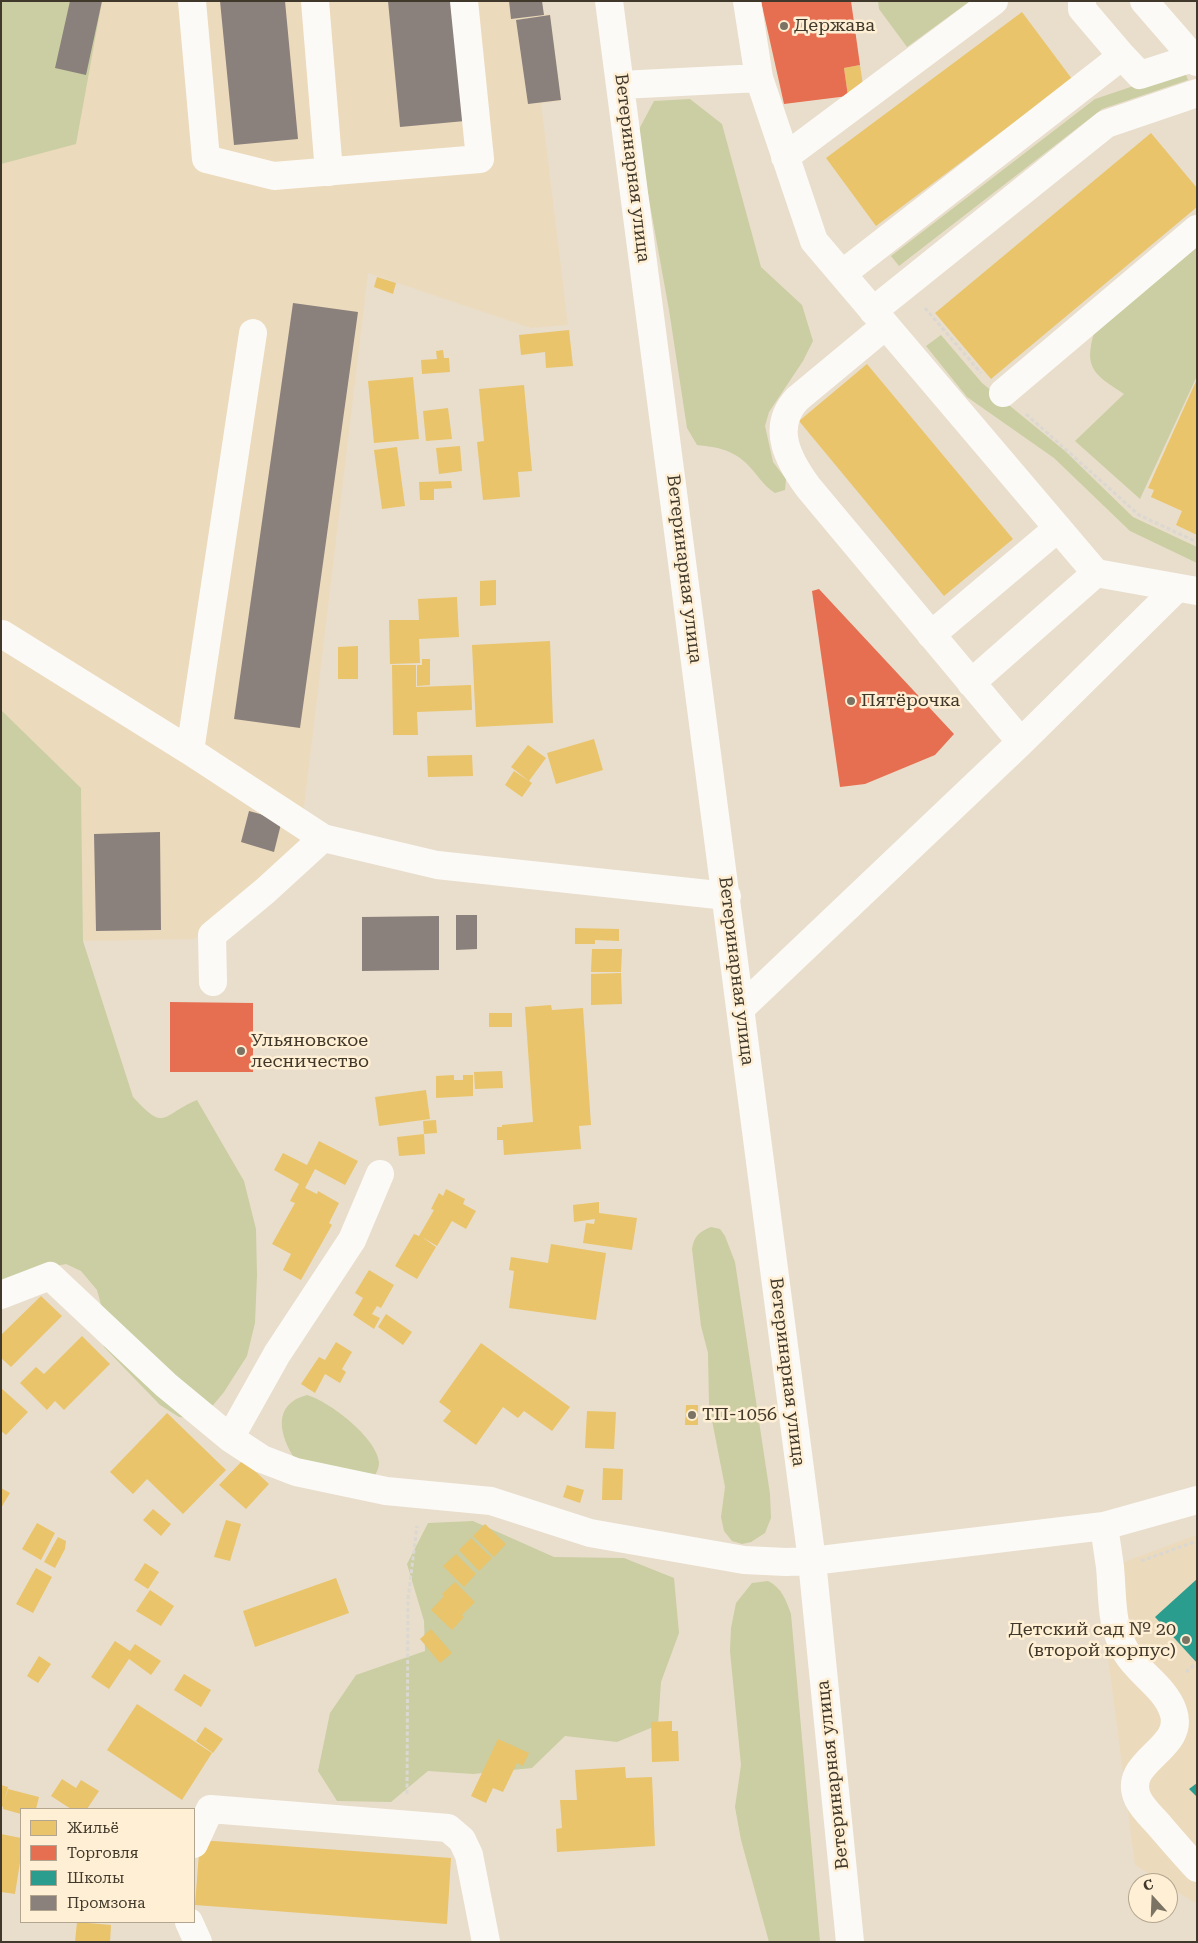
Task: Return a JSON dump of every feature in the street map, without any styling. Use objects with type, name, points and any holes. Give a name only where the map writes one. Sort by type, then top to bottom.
[{"type":"street","points":[[192,1],[206,159],[274,176],[480,160],[464,1]]},
{"type":"street","points":[[315,1],[329,172]]},
{"type":"street","name":"Ветеринарная улица","points":[[609,1],[812,1561],[850,1942]]},
{"type":"street","points":[[747,1],[759,78],[814,242],[1096,573],[1187,590]]},
{"type":"street","points":[[785,157],[994,1]]},
{"type":"street","points":[[1082,1],[1082,9],[1140,75],[1195,60],[1144,1]]},
{"type":"street","points":[[842,274],[1122,56]]},
{"type":"street","points":[[621,85],[759,78]]},
{"type":"street","points":[[1021,742],[808,488],[792,466],[785,444],[784,428],[788,409],[879,318],[905,285],[1106,124],[1197,93]]},
{"type":"street","points":[[1003,393],[1197,229]]},
{"type":"street","points":[[190,751],[253,333]]},
{"type":"street","points":[[931,635],[1058,528]]},
{"type":"street","points":[[971,683],[1096,573]]},
{"type":"street","points":[[741,1008],[1021,742],[1187,590]]},
{"type":"street","points":[[2,634],[190,751],[323,838],[437,866],[726,896]]},
{"type":"street","points":[[213,982],[212,935],[266,891],[323,838]]},
{"type":"street","points":[[230,1438],[277,1354],[352,1240],[380,1174]]},
{"type":"street","points":[[1,1294],[50,1276],[166,1385],[230,1438],[262,1459],[296,1472],[386,1491],[490,1501],[590,1533],[735,1558],[786,1562],[812,1561],[1104,1526],[1197,1500]]},
{"type":"street","points":[[1104,1526],[1110,1568],[1111,1603],[1118,1636],[1127,1654],[1167,1699],[1176,1721],[1173,1735],[1144,1764],[1137,1776],[1135,1789],[1145,1809],[1197,1868]]},
{"type":"street","points":[[195,1842],[210,1810],[448,1828],[462,1840],[469,1855],[486,1942]]},
{"type":"street","points":[[189,1923],[198,1942]]},
{"type":"path","points":[[905,285],[988,382],[1003,393],[1139,515],[1197,542]]},
{"type":"path","points":[[404,1824],[408,1767],[408,1599],[421,1494]]},
{"type":"shaded area","points":[[67,1],[542,1],[544,14],[550,14],[561,101],[541,103],[568,325],[531,328],[368,273],[298,857],[194,939],[83,941],[81,788],[1,710],[1,160]]},
{"type":"shaded area","points":[[1197,1535],[1197,1904],[1178,1892],[1178,1873],[1147,1873],[1135,1865],[1097,1572]]},
{"type":"green space","points":[[1,1],[102,1],[76,144],[1,164]]},
{"type":"green space","points":[[878,1],[970,1],[907,47],[879,9]]},
{"type":"green space","points":[[1184,69],[1188,80],[1102,109],[899,266],[891,256],[1095,99]]},
{"type":"green space","points":[[690,99],[722,124],[761,267],[802,305],[813,341],[803,361],[769,412],[765,426],[773,462],[786,479],[785,490],[775,493],[766,486],[745,462],[734,454],[717,448],[697,445],[687,428],[669,310],[637,133],[654,101]]},
{"type":"green space","points":[[1197,239],[1197,376],[1140,499],[1075,441],[1124,394],[1106,382],[1094,370],[1091,364],[1091,345],[1094,333]]},
{"type":"green space","points":[[941,335],[982,383],[1065,451],[1133,517],[1197,547],[1197,563],[1130,531],[1054,458],[967,397],[926,346]]},
{"type":"green space","points":[[1,710],[81,788],[83,941],[133,1097],[152,1115],[158,1118],[164,1118],[197,1100],[244,1181],[256,1229],[255,1323],[247,1356],[224,1392],[209,1410],[190,1418],[179,1417],[160,1405],[104,1347],[100,1337],[103,1312],[97,1290],[81,1271],[66,1264],[51,1267],[1,1288]]},
{"type":"green space","points":[[711,1227],[720,1229],[725,1236],[735,1262],[770,1494],[771,1518],[765,1533],[751,1542],[742,1544],[732,1541],[724,1531],[721,1517],[725,1487],[709,1405],[708,1353],[701,1326],[692,1249],[698,1235]]},
{"type":"green space","points":[[307,1395],[339,1413],[370,1442],[379,1462],[372,1480],[295,1459],[285,1440],[282,1421],[288,1405],[296,1399]]},
{"type":"green space","points":[[473,1521],[554,1557],[624,1558],[674,1578],[679,1633],[661,1682],[658,1725],[617,1742],[565,1736],[532,1768],[473,1774],[428,1771],[391,1802],[337,1801],[318,1771],[330,1713],[356,1675],[425,1651],[424,1621],[407,1564],[428,1523]]},
{"type":"green space","points":[[768,1581],[780,1591],[791,1614],[820,1942],[769,1942],[741,1840],[735,1807],[741,1765],[730,1651],[731,1628],[736,1603],[752,1583]]},
{"type":"building: Жильё","points":[[1022,12],[1072,79],[876,226],[826,158]]},
{"type":"building: Жильё","points":[[860,65],[864,92],[848,96],[844,68]]},
{"type":"building: Жильё","points":[[1151,133],[1197,188],[1197,207],[991,379],[935,313]]},
{"type":"building: Жильё","points":[[377,277],[396,283],[393,294],[374,287]]},
{"type":"building: Жильё","points":[[569,330],[573,366],[546,368],[545,352],[521,355],[519,335]]},
{"type":"building: Жильё","points":[[443,350],[444,358],[449,358],[450,372],[422,374],[421,360],[437,359],[436,351]]},
{"type":"building: Жильё","points":[[867,364],[1013,539],[944,596],[799,421]]},
{"type":"building: Жильё","points":[[413,377],[419,439],[374,443],[368,381]]},
{"type":"building: Жильё","points":[[1197,379],[1197,535],[1176,525],[1182,511],[1151,497],[1154,490],[1148,488]]},
{"type":"building: Жильё","points":[[524,385],[532,471],[518,472],[520,497],[483,500],[477,442],[484,441],[479,389]]},
{"type":"building: Жильё","points":[[448,408],[452,439],[426,441],[423,411]]},
{"type":"building: Жильё","points":[[460,446],[462,471],[439,474],[436,448]]},
{"type":"building: Жильё","points":[[397,447],[405,506],[382,509],[374,450]]},
{"type":"building: Жильё","points":[[451,481],[452,488],[434,489],[434,500],[420,500],[419,482]]},
{"type":"building: Жильё","points":[[496,580],[496,605],[480,606],[480,581]]},
{"type":"building: Жильё","points":[[457,597],[459,637],[419,639],[420,663],[390,664],[389,620],[419,620],[418,599]]},
{"type":"building: Жильё","points":[[550,641],[553,723],[476,727],[472,645]]},
{"type":"building: Жильё","points":[[358,646],[358,679],[338,679],[338,647]]},
{"type":"building: Жильё","points":[[422,659],[430,659],[430,685],[417,686],[417,665],[422,665]]},
{"type":"building: Жильё","points":[[392,665],[416,665],[416,687],[471,685],[472,710],[417,712],[418,735],[393,735]]},
{"type":"building: Жильё","points":[[594,739],[603,770],[556,784],[547,753]]},
{"type":"building: Жильё","points":[[528,745],[546,758],[529,781],[511,767]]},
{"type":"building: Жильё","points":[[472,755],[473,776],[428,777],[427,756]]},
{"type":"building: Жильё","points":[[514,771],[532,783],[522,797],[505,785]]},
{"type":"building: Жильё","points":[[575,928],[619,929],[619,941],[595,940],[595,944],[575,944]]},
{"type":"building: Жильё","points":[[592,949],[622,949],[621,972],[591,972]]},
{"type":"building: Жильё","points":[[621,973],[622,1004],[591,1005],[591,974]]},
{"type":"building: Жильё","points":[[551,1005],[552,1010],[583,1008],[591,1125],[579,1126],[581,1149],[504,1155],[503,1140],[497,1140],[497,1127],[533,1122],[525,1007]]},
{"type":"building: Жильё","points":[[489,1013],[512,1013],[512,1027],[489,1027]]},
{"type":"building: Жильё","points":[[502,1071],[503,1088],[475,1089],[474,1072]]},
{"type":"building: Жильё","points":[[454,1075],[454,1080],[463,1080],[463,1075],[473,1075],[473,1096],[436,1098],[436,1076]]},
{"type":"building: Жильё","points":[[426,1090],[430,1119],[379,1126],[375,1097]]},
{"type":"building: Жильё","points":[[436,1120],[437,1133],[424,1134],[423,1121]]},
{"type":"building: Жильё","points":[[424,1134],[425,1154],[399,1156],[397,1137]]},
{"type":"building: Жильё","points":[[319,1141],[358,1161],[345,1185],[315,1169],[305,1188],[317,1194],[318,1191],[339,1203],[329,1223],[332,1225],[301,1280],[283,1270],[291,1254],[272,1244],[295,1203],[290,1201],[299,1184],[274,1170],[283,1153],[307,1165]]},
{"type":"building: Жильё","points":[[446,1189],[465,1199],[463,1204],[476,1211],[466,1229],[452,1221],[437,1246],[422,1237],[436,1247],[417,1279],[395,1266],[414,1234],[419,1236],[434,1210],[431,1209],[439,1193],[443,1196]]},
{"type":"building: Жильё","points":[[599,1202],[599,1213],[637,1218],[632,1250],[583,1243],[586,1223],[594,1224],[595,1219],[574,1222],[573,1205]]},
{"type":"building: Жильё","points":[[551,1244],[606,1253],[596,1320],[509,1308],[514,1271],[509,1270],[511,1257],[548,1263]]},
{"type":"building: Жильё","points":[[369,1270],[394,1285],[381,1308],[377,1306],[372,1314],[380,1318],[374,1329],[353,1315],[363,1298],[355,1293]]},
{"type":"building: Жильё","points":[[41,1296],[62,1316],[11,1367],[1,1358],[1,1335]]},
{"type":"building: Жильё","points":[[386,1314],[412,1332],[403,1345],[378,1327]]},
{"type":"building: Жильё","points":[[82,1336],[110,1364],[64,1410],[55,1401],[47,1410],[20,1383],[36,1367],[44,1374]]},
{"type":"building: Жильё","points":[[336,1342],[352,1352],[342,1369],[346,1372],[340,1383],[325,1374],[315,1393],[301,1384],[319,1357],[325,1360]]},
{"type":"building: Жильё","points":[[481,1343],[570,1407],[552,1431],[524,1411],[518,1418],[503,1407],[476,1445],[443,1421],[451,1411],[439,1402]]},
{"type":"building: Жильё","points":[[1,1388],[28,1412],[6,1435],[1,1431]]},
{"type":"building: Жильё","name":"ТП-1056","points":[[686,1405],[698,1405],[698,1425],[685,1425]]},
{"type":"building: Жильё","points":[[587,1411],[616,1412],[614,1449],[585,1448]]},
{"type":"building: Жильё","points":[[167,1413],[226,1470],[183,1514],[147,1479],[133,1494],[110,1472]]},
{"type":"building: Жильё","points":[[243,1460],[269,1484],[246,1509],[219,1485]]},
{"type":"building: Жильё","points":[[603,1468],[623,1469],[622,1500],[602,1500]]},
{"type":"building: Жильё","points":[[567,1485],[584,1490],[580,1503],[563,1497]]},
{"type":"building: Жильё","points":[[1,1488],[10,1493],[1,1508]]},
{"type":"building: Жильё","points":[[153,1509],[171,1524],[161,1536],[143,1520]]},
{"type":"building: Жильё","points":[[226,1520],[241,1524],[230,1561],[214,1557]]},
{"type":"building: Жильё","points":[[37,1523],[55,1533],[41,1560],[22,1549]]},
{"type":"building: Жильё","points":[[485,1524],[506,1544],[494,1557],[473,1536]]},
{"type":"building: Жильё","points":[[58,1537],[66,1541],[65,1549],[55,1568],[44,1562]]},
{"type":"building: Жильё","points":[[471,1538],[492,1558],[479,1571],[459,1550]]},
{"type":"building: Жильё","points":[[456,1554],[476,1574],[464,1587],[443,1566]]},
{"type":"building: Жильё","points":[[145,1563],[159,1572],[148,1589],[134,1580]]},
{"type":"building: Жильё","points":[[36,1568],[52,1577],[33,1613],[16,1604]]},
{"type":"building: Жильё","points":[[336,1578],[349,1613],[255,1647],[243,1611]]},
{"type":"building: Жильё","points":[[455,1582],[475,1602],[462,1615],[464,1617],[452,1630],[431,1610],[444,1596],[442,1594]]},
{"type":"building: Жильё","points":[[150,1590],[174,1606],[161,1626],[136,1611]]},
{"type":"building: Жильё","points":[[431,1629],[452,1653],[440,1663],[420,1639]]},
{"type":"building: Жильё","points":[[115,1641],[130,1651],[135,1644],[161,1661],[151,1675],[129,1659],[109,1689],[91,1677]]},
{"type":"building: Жильё","points":[[39,1656],[51,1664],[38,1683],[27,1676]]},
{"type":"building: Жильё","points":[[184,1674],[211,1690],[201,1707],[174,1690]]},
{"type":"building: Жильё","points":[[137,1704],[212,1753],[182,1800],[107,1750]]},
{"type":"building: Жильё","points":[[672,1721],[672,1731],[678,1731],[679,1761],[652,1762],[651,1722]]},
{"type":"building: Жильё","points":[[205,1727],[223,1739],[213,1753],[196,1741]]},
{"type":"building: Жильё","points":[[498,1739],[529,1753],[523,1766],[517,1763],[503,1792],[493,1788],[486,1803],[471,1796]]},
{"type":"building: Жильё","points":[[625,1767],[626,1778],[652,1777],[655,1846],[557,1852],[556,1829],[562,1828],[560,1800],[577,1800],[575,1770]]},
{"type":"building: Жильё","points":[[62,1779],[76,1788],[81,1780],[99,1791],[88,1808],[69,1808],[51,1796]]},
{"type":"building: Жильё","points":[[1,1785],[8,1787],[4,1802],[8,1789],[39,1797],[36,1808],[20,1808],[20,1814],[3,1809],[1,1806]]},
{"type":"building: Жильё","points":[[1,1834],[20,1838],[20,1862],[15,1894],[1,1892]]},
{"type":"building: Жильё","points":[[200,1840],[451,1858],[447,1924],[195,1905]]},
{"type":"building: Жильё","points":[[77,1923],[111,1925],[110,1942],[75,1942]]},
{"type":"building: Торговля","points":[[761,1],[851,1],[860,65],[844,68],[848,96],[784,104]]},
{"type":"building: Торговля","points":[[819,589],[954,734],[935,755],[865,784],[840,787],[812,591]]},
{"type":"building: Торговля","points":[[170,1002],[253,1003],[253,1072],[170,1072]]},
{"type":"building: Школы","name":"Детский сад № 20 (второй корпус)","points":[[1197,1579],[1197,1663],[1155,1617]]},
{"type":"building: Школы","points":[[1197,1783],[1197,1797],[1189,1789]]},
{"type":"building: Промзона","points":[[70,1],[102,1],[86,75],[55,68]]},
{"type":"building: Промзона","points":[[220,1],[285,1],[298,139],[234,145]]},
{"type":"building: Промзона","points":[[388,1],[454,1],[465,121],[400,127]]},
{"type":"building: Промзона","points":[[509,1],[542,1],[544,15],[511,19]]},
{"type":"building: Промзона","points":[[550,15],[561,100],[528,104],[516,20]]},
{"type":"building: Промзона","points":[[293,303],[358,312],[300,728],[234,719]]},
{"type":"building: Промзона","points":[[249,811],[282,820],[274,852],[241,842]]},
{"type":"building: Промзона","points":[[160,832],[161,930],[96,931],[94,834]]},
{"type":"building: Промзона","points":[[456,915],[477,915],[477,949],[456,950]]},
{"type":"building: Промзона","points":[[439,916],[439,970],[362,971],[362,917]]},
{"type":"place","name":"Держава","points":[[784,26]]},
{"type":"place","name":"Пятёрочка","points":[[851,701]]},
{"type":"place","name":"Ульяновское лесничество","points":[[241,1051]]},
{"type":"place","name":"ТП-1056","points":[[692,1415]]},
{"type":"place","name":"Детский сад № 20 (второй корпус)","points":[[1186,1640]]}]
